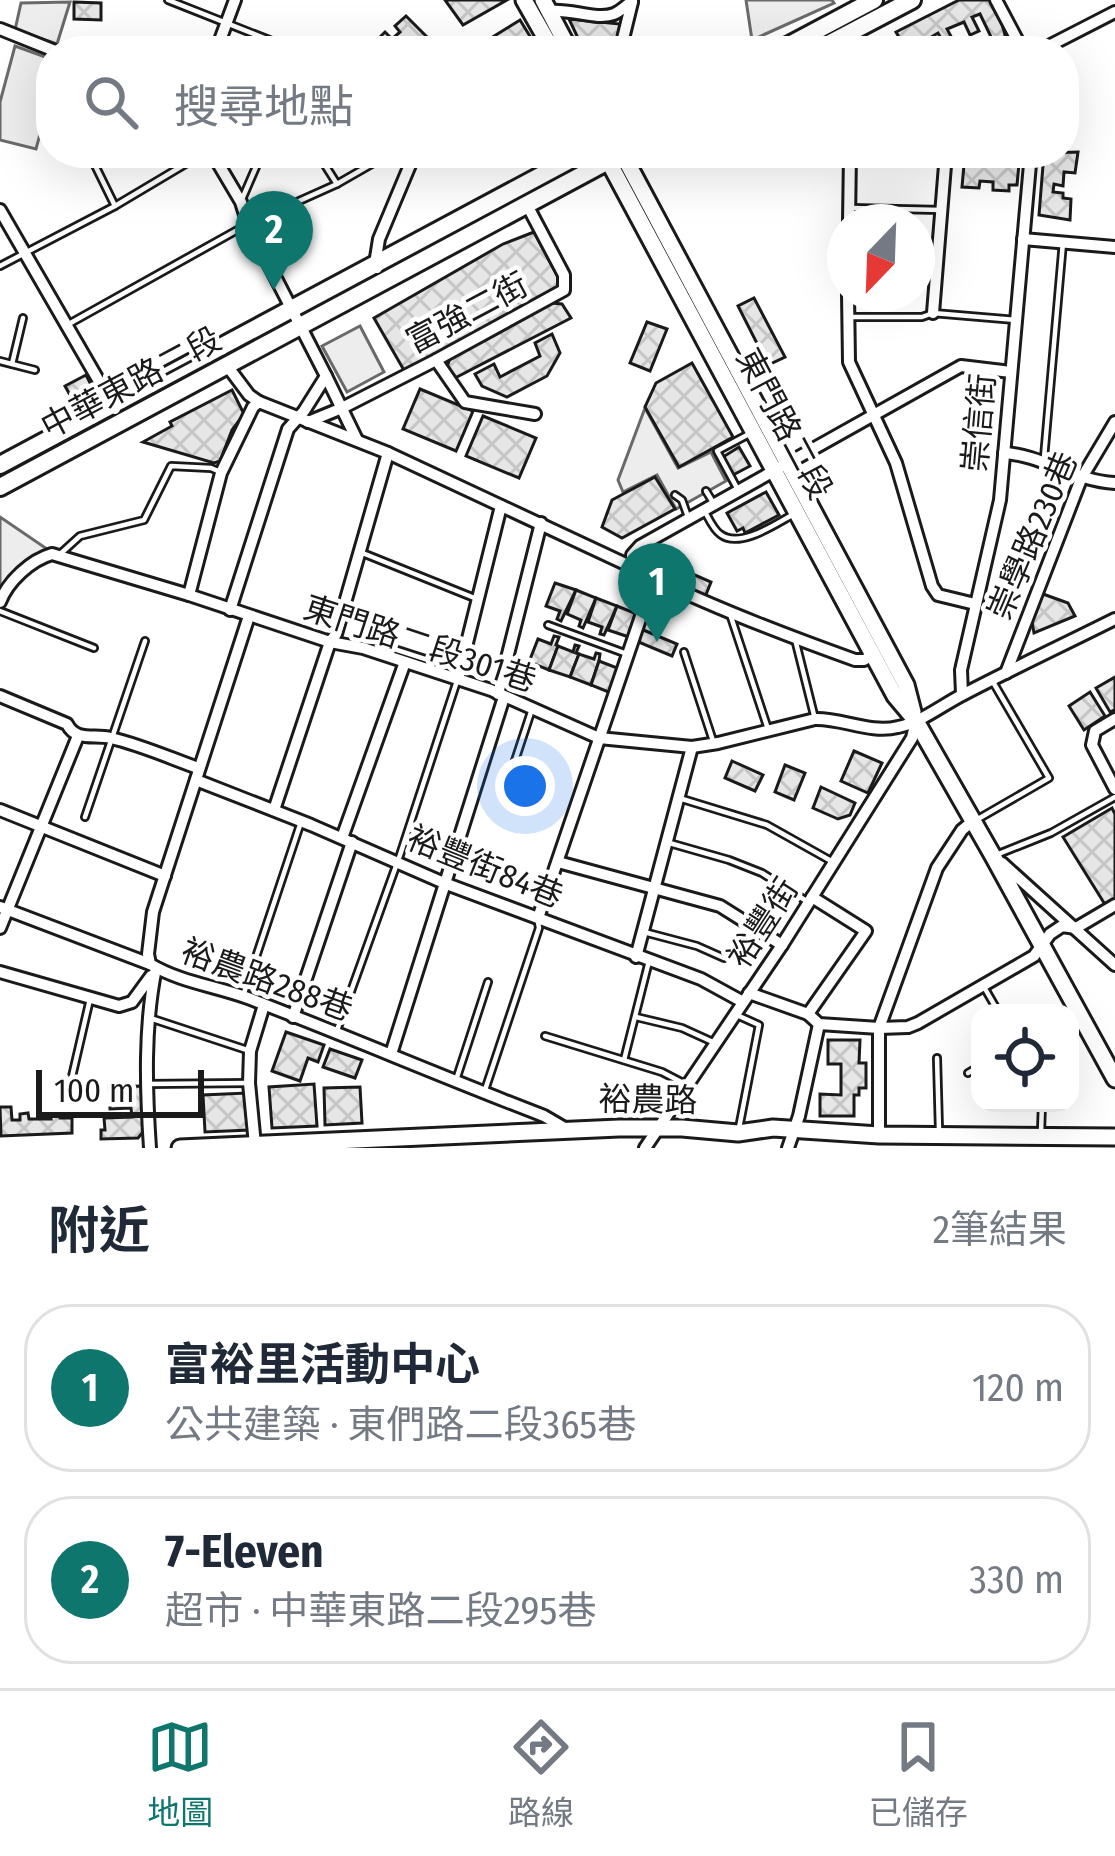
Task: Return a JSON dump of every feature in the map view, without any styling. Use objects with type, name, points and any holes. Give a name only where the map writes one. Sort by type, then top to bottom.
[{"type":"main road","points":[[524,0],[544,36]]},
{"type":"main road","points":[[806,36],[874,0]]},
{"type":"main road","points":[[845,36],[913,0]]},
{"type":"main road","points":[[546,6],[562,36]]},
{"type":"main road","name":"中華東路二段","points":[[0,487],[301,327],[380,273],[558,168]]},
{"type":"main road","name":"中華東路二段","points":[[0,465],[292,307],[380,273],[527,205],[592,168]]},
{"type":"main road","name":"東門路二段","points":[[622,168],[754,431],[782,466],[797,512],[895,696],[916,721],[1115,1079]]},
{"type":"main road","name":"東門路二段","points":[[622,168],[906,685],[916,721]]},
{"type":"main road","name":"裕農路","points":[[180,1148],[480,1141],[568,1130],[658,1128],[1110,1141]]},
{"type":"street","points":[[221,36],[235,0]]},
{"type":"street","points":[[996,0],[1015,36]]},
{"type":"street","points":[[546,6],[611,16],[632,1]]},
{"type":"street","points":[[624,36],[632,1]]},
{"type":"street","points":[[1068,36],[1115,12]]},
{"type":"street","points":[[0,29],[36,43]]},
{"type":"street","points":[[218,168],[241,202],[357,440]]},
{"type":"street","points":[[380,273],[379,239],[409,168]]},
{"type":"street","points":[[849,204],[850,168]]},
{"type":"street","points":[[933,313],[945,168]]},
{"type":"street","name":"崇信街","points":[[962,694],[961,670],[1000,500],[1030,168]]},
{"type":"street","name":"富強二街","points":[[303,420],[342,408],[564,290],[564,275],[527,205]]},
{"type":"street","points":[[0,210],[123,422]]},
{"type":"street","points":[[1024,239],[1115,247]]},
{"type":"street","points":[[848,312],[849,362],[896,463],[932,586],[938,595],[975,604]]},
{"type":"street","points":[[436,360],[465,402],[535,414]]},
{"type":"street","points":[[632,567],[632,556],[640,546],[687,515],[961,366],[1011,371]]},
{"type":"street","points":[[227,367],[259,402],[388,453],[730,614],[855,660],[873,655]]},
{"type":"street","points":[[230,610],[288,429],[303,420],[326,376]]},
{"type":"street","points":[[189,595],[221,473],[259,402]]},
{"type":"street","name":"崇學路230巷","points":[[1006,674],[1082,479],[1115,422]]},
{"type":"street","points":[[274,810],[336,634],[388,453]]},
{"type":"street","points":[[1004,453],[1019,454],[1082,479],[1115,483]]},
{"type":"street","points":[[458,680],[502,506]]},
{"type":"street","points":[[391,1054],[501,696],[542,523]]},
{"type":"street","points":[[0,606],[4,591],[38,558],[58,556]]},
{"type":"street","name":"東門路二段301巷","points":[[58,556],[330,643],[405,662],[501,696],[598,739],[692,747],[815,719],[894,729],[916,721]]},
{"type":"street","points":[[538,918],[651,587],[649,576]]},
{"type":"street","name":"裕農路288巷","points":[[249,616],[153,912],[148,954],[153,966],[391,1054],[568,1130]]},
{"type":"street","points":[[916,721],[1115,619]]},
{"type":"street","points":[[293,1016],[405,662]]},
{"type":"street","points":[[0,696],[67,724],[78,736],[4,908],[0,928]]},
{"type":"street","points":[[1115,719],[1095,731],[1092,745],[1115,793]]},
{"type":"street","name":"裕豐街","points":[[645,1148],[782,945],[912,738],[916,721]]},
{"type":"street","name":"裕豐街84巷","points":[[78,736],[114,739],[444,883],[746,998],[808,1014]]},
{"type":"street","points":[[643,959],[643,932],[653,888],[692,747]]},
{"type":"street","points":[[0,811],[165,876]]},
{"type":"street","points":[[880,1135],[878,1028],[937,868],[973,821]]},
{"type":"street","points":[[993,856],[1115,965]]},
{"type":"street","points":[[558,862],[719,906],[782,945]]},
{"type":"street","points":[[810,899],[866,931],[808,1014],[819,1024],[878,1028],[918,1023],[1034,956],[1062,926],[1076,928],[1115,905]]},
{"type":"street","points":[[4,908],[153,966]]},
{"type":"street","points":[[0,972],[119,1006],[140,994],[153,966]]},
{"type":"street","points":[[150,1148],[147,1084],[153,966]]},
{"type":"street","points":[[255,1145],[250,1051],[264,1005]]},
{"type":"street","points":[[788,1148],[819,1024]]},
{"type":"lane","points":[[168,0],[259,36]]},
{"type":"lane","points":[[96,168],[115,206]]},
{"type":"lane","points":[[0,266],[182,168]]},
{"type":"lane","points":[[241,202],[256,168]]},
{"type":"lane","points":[[327,168],[337,184]]},
{"type":"lane","points":[[67,325],[248,224],[365,168]]},
{"type":"lane","points":[[935,210],[941,210]]},
{"type":"lane","points":[[1043,464],[1063,242]]},
{"type":"lane","points":[[848,316],[933,313],[1016,320]]},
{"type":"lane","points":[[12,364],[23,318]]},
{"type":"lane","points":[[0,361],[35,370]]},
{"type":"lane","points":[[738,491],[717,451],[754,431]]},
{"type":"lane","points":[[58,556],[80,536],[144,520],[171,466],[221,473]]},
{"type":"lane","points":[[706,491],[718,533],[733,540],[797,512]]},
{"type":"lane","points":[[358,551],[477,599]]},
{"type":"lane","points":[[0,606],[94,647]]},
{"type":"lane","points":[[730,614],[769,731]]},
{"type":"lane","points":[[548,625],[627,654]]},
{"type":"lane","points":[[796,640],[815,719]]},
{"type":"lane","points":[[85,817],[145,641]]},
{"type":"lane","points":[[684,652],[714,744]]},
{"type":"lane","points":[[336,1033],[458,680]]},
{"type":"lane","points":[[973,821],[1049,778],[992,680]]},
{"type":"lane","points":[[532,709],[504,794],[536,805]]},
{"type":"lane","points":[[993,856],[1051,832],[1115,793]]},
{"type":"lane","points":[[678,798],[766,825],[833,862]]},
{"type":"lane","points":[[243,996],[302,821]]},
{"type":"lane","points":[[666,842],[762,873],[810,899]]},
{"type":"lane","points":[[484,1093],[539,928],[538,918]]},
{"type":"lane","points":[[643,932],[724,958]]},
{"type":"lane","points":[[624,1061],[643,959]]},
{"type":"lane","points":[[455,1082],[488,982]]},
{"type":"lane","points":[[984,986],[994,1004]]},
{"type":"lane","points":[[71,1082],[91,999]]},
{"type":"lane","points":[[734,1014],[759,1025],[738,1133]]},
{"type":"lane","points":[[635,1017],[682,1028],[716,1043]]},
{"type":"lane","points":[[149,1018],[250,1051]]},
{"type":"lane","points":[[544,1036],[662,1072],[687,1085]]},
{"type":"lane","points":[[937,1058],[939,1136]]},
{"type":"lane","points":[[147,1084],[249,1083]]},
{"type":"lane","points":[[1041,1137],[1042,1112]]},
{"type":"shaded area","points":[[746,0],[834,3],[761,36],[751,36]]},
{"type":"shaded area","points":[[70,2],[59,36],[36,37],[15,30],[21,3]]},
{"type":"shaded area","points":[[15,46],[36,54],[36,149],[0,140],[0,102]]},
{"type":"shaded area","points":[[360,326],[384,372],[347,392],[322,346]]},
{"type":"shaded area","points":[[645,408],[678,468],[711,452],[726,481],[676,509],[657,475],[623,492],[618,480]]},
{"type":"shaded area","points":[[0,517],[50,551],[0,591]]},
{"type":"building","points":[[445,0],[507,0],[463,25]]},
{"type":"building","points":[[959,0],[990,0],[999,12],[1005,36],[991,36],[980,14],[972,17],[979,31],[970,35],[964,22],[947,29],[951,36],[898,36],[896,32]]},
{"type":"building","points":[[74,2],[101,3],[101,20],[74,19]]},
{"type":"building","points":[[406,16],[426,36],[395,36],[400,32],[395,26]]},
{"type":"building","points":[[569,19],[620,24],[618,36],[577,36]]},
{"type":"building","points":[[520,20],[530,36],[494,36]]},
{"type":"building","points":[[964,168],[1019,168],[1017,185],[1009,185],[1009,191],[993,190],[993,182],[980,181],[979,188],[962,187]]},
{"type":"building","points":[[1043,168],[1076,168],[1075,173],[1064,172],[1063,186],[1054,184],[1053,192],[1071,199],[1070,220],[1039,215]]},
{"type":"building","points":[[534,232],[563,286],[405,372],[374,318],[503,244]]},
{"type":"building","points":[[754,298],[785,357],[768,365],[738,306]]},
{"type":"building","points":[[551,303],[562,304],[571,318],[453,379],[447,367],[450,358]]},
{"type":"building","points":[[647,322],[667,329],[650,371],[630,363]]},
{"type":"building","points":[[552,334],[560,353],[547,376],[507,397],[482,386],[475,374],[494,364],[500,377],[540,356],[535,343]]},
{"type":"building","points":[[692,363],[733,437],[679,467],[645,407],[656,383]]},
{"type":"building","points":[[86,375],[99,400],[79,411],[65,386]]},
{"type":"building","points":[[420,389],[473,411],[456,451],[403,429]]},
{"type":"building","points":[[232,390],[244,414],[220,461],[143,442],[172,426],[170,422]]},
{"type":"building","points":[[483,416],[536,438],[519,478],[466,456]]},
{"type":"building","points":[[739,447],[750,466],[733,475],[723,457]]},
{"type":"building","points":[[655,477],[675,509],[622,538],[602,527],[612,500]]},
{"type":"building","points":[[766,492],[779,515],[745,533],[743,528],[737,531],[727,513]]},
{"type":"building","points":[[681,569],[711,582],[705,597],[675,584]]},
{"type":"building","points":[[555,583],[576,590],[561,621],[557,619],[560,611],[546,606]]},
{"type":"building","points":[[576,590],[596,598],[583,628],[581,620],[567,614]]},
{"type":"building","points":[[1043,594],[1068,603],[1075,616],[1034,633],[1031,616]]},
{"type":"building","points":[[596,598],[617,606],[604,635],[600,634],[602,627],[588,622]]},
{"type":"building","points":[[617,606],[637,614],[629,637],[608,630]]},
{"type":"building","points":[[641,629],[677,644],[672,656],[636,641]]},
{"type":"building","points":[[554,636],[559,637],[558,646],[549,670],[529,662],[538,639],[551,644]]},
{"type":"building","points":[[575,645],[579,654],[570,677],[549,670],[558,646],[573,652]]},
{"type":"building","points":[[596,653],[599,661],[591,685],[570,677],[579,654],[594,659]]},
{"type":"building","points":[[599,661],[620,669],[611,693],[591,685]]},
{"type":"building","points":[[1115,677],[1115,710],[1110,712],[1096,688]]},
{"type":"building","points":[[1090,692],[1105,716],[1084,730],[1069,706]]},
{"type":"building","points":[[854,751],[882,763],[868,793],[841,781]]},
{"type":"building","points":[[732,761],[763,775],[755,791],[725,778]]},
{"type":"building","points":[[785,765],[805,773],[794,800],[775,792]]},
{"type":"building","points":[[821,787],[855,803],[850,815],[838,819],[813,808]]},
{"type":"building","points":[[1112,808],[1115,899],[1106,906],[1063,837]]},
{"type":"building","points":[[286,1032],[324,1045],[318,1062],[308,1058],[300,1081],[272,1071]]},
{"type":"building","points":[[828,1040],[860,1040],[859,1063],[866,1063],[866,1088],[854,1095],[854,1116],[820,1116],[820,1094],[841,1095],[841,1064],[828,1064]]},
{"type":"building","points":[[330,1049],[362,1060],[355,1078],[323,1067]]},
{"type":"building","points":[[314,1084],[317,1126],[272,1128],[269,1087]]},
{"type":"building","points":[[141,1086],[143,1132],[138,1138],[101,1139],[104,1118],[132,1117],[131,1108],[110,1109],[109,1087]]},
{"type":"building","points":[[360,1087],[362,1123],[325,1125],[324,1088]]},
{"type":"building","points":[[247,1093],[249,1130],[205,1132],[203,1095]]},
{"type":"building","points":[[0,1107],[11,1107],[12,1120],[28,1113],[29,1119],[51,1119],[50,1115],[59,1114],[72,1118],[72,1133],[1,1136]]},
{"type":"place","name":"7-Eleven","points":[[274,290]]},
{"type":"place","name":"富裕里活動中心","points":[[657,642]]}]
